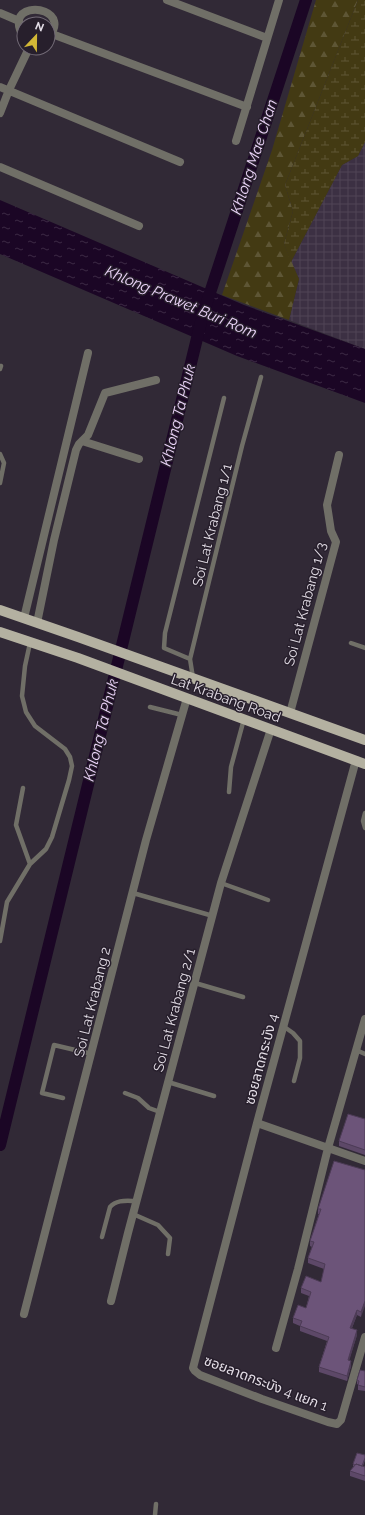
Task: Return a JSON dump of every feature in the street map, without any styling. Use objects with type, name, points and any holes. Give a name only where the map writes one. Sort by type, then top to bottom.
[{"type":"main road","name":"Lat Krabang Road","points":[[0,610],[365,740]]},
{"type":"main road","name":"Lat Krabang Road","points":[[0,632],[78,658],[360,762]]},
{"type":"street","points":[[167,0],[267,38]]},
{"type":"street","points":[[236,142],[279,0]]},
{"type":"street","points":[[21,16],[28,8],[44,6],[53,16]]},
{"type":"street","points":[[0,13],[16,20]]},
{"type":"street","points":[[56,38],[247,107]]},
{"type":"street","points":[[0,113],[25,56]]},
{"type":"street","points":[[0,87],[180,162]]},
{"type":"street","points":[[0,167],[139,226]]},
{"type":"street","points":[[24,618],[88,353]]},
{"type":"street","points":[[37,623],[54,540],[76,450],[88,435],[105,393],[156,380]]},
{"type":"street","points":[[82,441],[139,459]]},
{"type":"street","name":"Soi Lat Krabang 1/3","points":[[290,713],[336,542],[331,531],[327,505],[339,455]]},
{"type":"street","name":"Soi Lat Krabang 2","points":[[24,1314],[133,893],[187,698]]},
{"type":"street","name":"Soi Lat Krabang 2/1","points":[[111,1301],[221,883],[271,729]]},
{"type":"street","name":"ซอยลาดกระบัง 4","points":[[193,1364],[283,1026],[360,762]]},
{"type":"street","points":[[276,1348],[298,1269],[328,1148],[365,1019]]},
{"type":"street","points":[[257,1124],[365,1161]]},
{"type":"street","name":"ซอยลาดกระบัง 4 แยก 1","points":[[193,1364],[195,1371],[200,1375],[262,1399],[337,1424],[341,1420],[365,1337]]},
{"type":"lane","name":"Soi Lat Krabang 1/1","points":[[193,679],[190,660],[261,377]]},
{"type":"lane","points":[[190,660],[164,648],[165,633],[224,398]]},
{"type":"lane","points":[[0,454],[4,463],[0,483]]},
{"type":"lane","points":[[0,941],[7,902],[30,864],[46,849],[52,837],[72,766],[70,757],[65,749],[35,726],[26,712],[22,696],[25,666],[30,642]]},
{"type":"lane","points":[[351,643],[365,648]]},
{"type":"lane","points":[[150,707],[182,715]]},
{"type":"lane","points":[[230,792],[231,767],[244,719]]},
{"type":"lane","points":[[23,788],[16,825],[30,864]]},
{"type":"lane","points":[[365,813],[363,822],[365,828]]},
{"type":"lane","points":[[221,883],[268,900]]},
{"type":"lane","points":[[133,893],[213,916]]},
{"type":"lane","points":[[195,983],[243,997]]},
{"type":"lane","points":[[283,1026],[293,1033],[300,1041],[300,1058],[294,1081]]},
{"type":"lane","points":[[63,1098],[42,1093],[54,1045],[92,1054]]},
{"type":"lane","points":[[356,1050],[365,1054]]},
{"type":"lane","points":[[168,1082],[214,1096]]},
{"type":"lane","points":[[125,1093],[138,1098],[149,1108],[160,1112]]},
{"type":"lane","points":[[102,1237],[110,1207],[113,1203],[120,1201],[137,1201]]},
{"type":"lane","points":[[133,1214],[158,1225],[170,1238],[168,1254]]},
{"type":"lane","points":[[155,1515],[156,1504]]},
{"type":"shaded area","points":[[365,142],[365,349],[289,320],[299,279],[291,262],[342,165],[358,156]]},
{"type":"green space","points":[[316,0],[358,0],[285,185],[293,211],[284,244],[299,279],[289,320],[222,295],[272,150]]},
{"type":"green space","points":[[358,0],[365,0],[365,142],[358,156],[342,165],[291,262],[284,244],[293,211],[285,185]]},
{"type":"water","name":"Khlong Prawet Buri Rom","points":[[0,200],[244,305],[365,349],[365,403],[237,356],[0,254]]},
{"type":"building","points":[[348,1114],[365,1119],[365,1150],[339,1141]]},
{"type":"building","points":[[334,1161],[365,1170],[365,1301],[361,1312],[357,1310],[350,1328],[357,1330],[348,1360],[351,1361],[347,1376],[319,1367],[329,1337],[300,1326],[302,1321],[293,1318],[298,1305],[306,1308],[311,1292],[301,1288],[306,1276],[321,1282],[325,1264],[308,1258],[314,1242],[310,1241],[321,1209],[318,1209]]},
{"type":"building","points":[[360,1370],[365,1371],[365,1387],[358,1385],[359,1381],[357,1380]]},
{"type":"building","points":[[357,1453],[365,1455],[362,1466],[353,1464]]},
{"type":"building","points":[[356,1464],[365,1467],[365,1476],[350,1471]]},
{"type":"waterway","name":"Khlong Mae Chan","points":[[206,305],[306,0]]},
{"type":"waterway","name":"Khlong Ta Phuk","points":[[0,1145],[201,322]]}]
